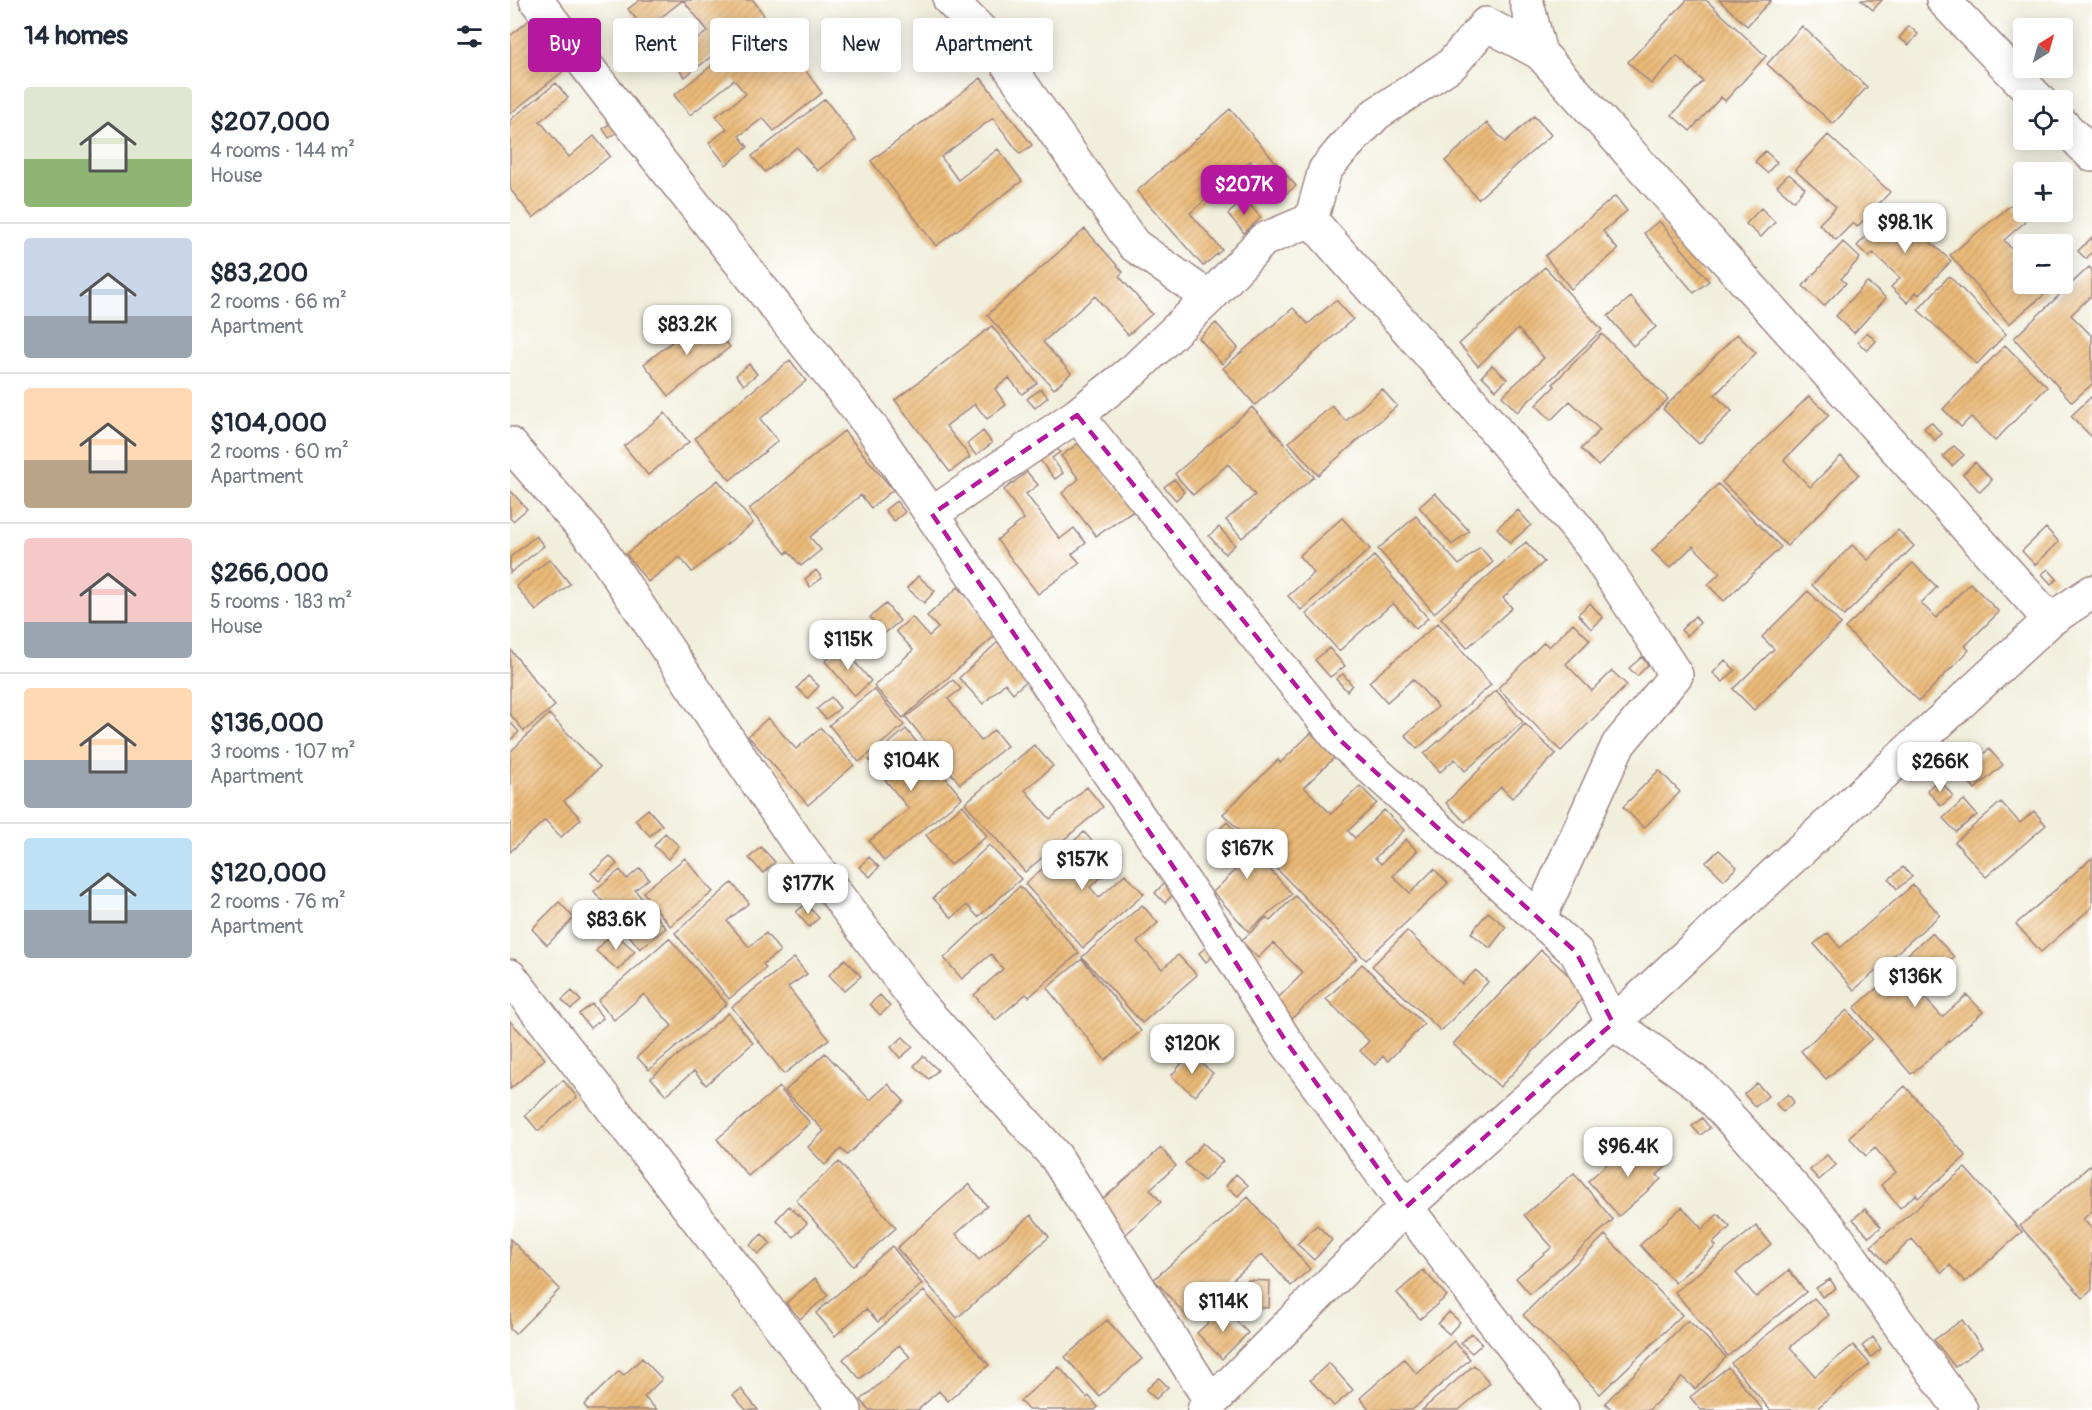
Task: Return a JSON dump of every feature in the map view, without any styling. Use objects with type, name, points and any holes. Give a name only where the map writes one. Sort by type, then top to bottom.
[{"type":"street","points":[[536,0],[654,154],[870,425],[1194,897],[1285,1040],[1406,1207],[1562,1410]]},
{"type":"street","points":[[1526,0],[1540,53]]},
{"type":"street","points":[[1943,0],[2030,90]]},
{"type":"street","points":[[962,4],[992,42],[1134,245],[1209,298]]},
{"type":"street","points":[[1311,220],[1325,170],[1340,152],[1376,114],[1452,64],[1486,24],[1540,53],[2050,620]]},
{"type":"street","points":[[2073,135],[2092,155]]},
{"type":"street","points":[[932,514],[1077,415],[1134,370],[1209,298],[1263,240],[1311,220]]},
{"type":"street","points":[[1311,220],[1471,401],[1591,545],[1676,675],[1618,745],[1539,919]]},
{"type":"street","points":[[1077,415],[1341,741],[1576,952],[1613,1023],[1700,1085],[1830,1228],[1961,1410]]},
{"type":"street","points":[[510,444],[596,543],[797,842],[919,1004],[1056,1157],[1208,1406],[1406,1207],[1613,1023],[2050,620],[2092,592]]},
{"type":"street","points":[[510,976],[845,1410]]},
{"type":"highlighted area","points":[[1077,415],[1341,741],[1576,952],[1613,1023],[1406,1207],[1285,1040],[1194,897],[932,514]]},
{"type":"building","points":[[640,0],[683,0],[660,18],[635,18],[628,9]]},
{"type":"building","points":[[683,0],[753,0],[764,15],[760,18],[710,18],[710,57],[698,67],[698,39],[708,31]]},
{"type":"building","points":[[1687,0],[1706,0],[1766,56],[1725,101],[1721,97],[1690,131],[1672,115],[1703,81],[1677,56],[1651,84],[1628,62]]},
{"type":"building","points":[[1719,0],[1771,0],[1747,26]]},
{"type":"building","points":[[1861,0],[1882,0],[1873,10]]},
{"type":"building","points":[[538,13],[542,18],[532,18]]},
{"type":"building","points":[[528,21],[528,72],[562,72],[510,114],[510,36]]},
{"type":"building","points":[[1802,26],[1867,87],[1833,124],[1767,64]]},
{"type":"building","points":[[1909,26],[1918,34],[1909,45],[1899,38]]},
{"type":"building","points":[[710,67],[710,72],[807,72],[822,93],[774,131],[763,118],[739,136],[748,147],[726,165],[709,143],[727,129],[716,116],[746,94],[734,80],[690,115],[674,95]]},
{"type":"building","points":[[681,72],[691,72],[685,77]]},
{"type":"building","points":[[981,78],[1032,145],[1020,154],[993,118],[941,157],[958,180],[998,149],[1022,181],[936,246],[871,161]]},
{"type":"building","points":[[556,83],[568,98],[540,121],[569,157],[594,136],[610,156],[533,218],[510,189],[510,120]]},
{"type":"building","points":[[825,99],[856,140],[817,171],[797,147],[765,172],[752,156]]},
{"type":"building","points":[[1230,109],[1296,186],[1282,197],[1250,161],[1190,213],[1222,250],[1203,266],[1137,191]]},
{"type":"building","points":[[1534,116],[1551,135],[1478,199],[1445,161],[1487,123],[1505,142]]},
{"type":"building","points":[[613,121],[620,130],[609,138],[603,129]]},
{"type":"building","points":[[1828,135],[1890,192],[1857,227],[1853,223],[1836,240],[1819,224],[1836,207],[1795,170]]},
{"type":"building","points":[[1765,151],[1777,162],[1767,173],[1755,162]]},
{"type":"building","points":[[1789,174],[1805,188],[1794,201],[1777,186]]},
{"type":"building","points":[[1615,196],[1627,211],[1603,231],[1618,250],[1571,289],[1545,256]]},
{"type":"building","points":[[1245,199],[1261,218],[1244,233],[1228,214]]},
{"type":"building","points":[[2011,205],[2013,222],[2025,222],[2004,240],[2013,251],[2013,294],[2045,294],[2009,324],[1950,255]]},
{"type":"building","points":[[1893,207],[1951,261],[1919,295],[1916,292],[1908,303],[1891,287],[1900,278],[1873,253],[1869,257],[1857,246]]},
{"type":"building","points":[[1761,208],[1775,222],[1761,237],[1746,224]]},
{"type":"building","points":[[1659,221],[1709,281],[1694,293],[1644,233]]},
{"type":"building","points":[[1085,229],[1123,272],[1119,276],[1152,314],[1128,335],[1095,296],[1043,342],[1071,373],[1054,389],[987,315]]},
{"type":"building","points":[[2092,237],[2092,252],[2086,259],[2078,251]]},
{"type":"building","points":[[1843,242],[1860,258],[1841,279],[1846,283],[1824,306],[1803,286]]},
{"type":"building","points":[[1545,267],[1602,330],[1517,412],[1502,396],[1544,358],[1518,329],[1478,366],[1459,344]]},
{"type":"building","points":[[2089,267],[2092,270],[2092,295],[2071,315],[2092,336],[2092,384],[2072,402],[2014,338],[2060,294],[2073,294],[2073,282]]},
{"type":"building","points":[[1949,276],[2006,334],[1977,364],[1918,310]]},
{"type":"building","points":[[1867,282],[1886,298],[1854,333],[1836,316]]},
{"type":"building","points":[[1631,297],[1656,327],[1633,346],[1608,316]]},
{"type":"building","points":[[1336,300],[1353,319],[1255,405],[1223,368],[1293,308],[1308,324]]},
{"type":"building","points":[[705,316],[730,347],[669,396],[644,364]]},
{"type":"building","points":[[1216,323],[1238,348],[1222,364],[1199,338]]},
{"type":"building","points":[[992,326],[1037,383],[1022,394],[1009,378],[995,389],[1006,405],[987,419],[975,404],[946,426],[970,457],[950,472],[895,400]]},
{"type":"building","points":[[1867,332],[1876,341],[1867,351],[1858,342]]},
{"type":"building","points":[[1602,334],[1668,399],[1598,466],[1581,449],[1600,430],[1570,401],[1551,420],[1536,405],[1555,386],[1553,384]]},
{"type":"building","points":[[1737,334],[1756,353],[1715,395],[1732,411],[1699,444],[1663,409]]},
{"type":"building","points":[[2005,345],[2047,387],[1995,441],[1971,417],[1961,427],[1943,409]]},
{"type":"building","points":[[790,360],[806,381],[760,419],[778,441],[730,480],[695,438]]},
{"type":"building","points":[[749,364],[757,374],[744,385],[736,375]]},
{"type":"building","points":[[1492,365],[1507,379],[1496,390],[1482,376]]},
{"type":"building","points":[[1041,389],[1048,397],[1035,408],[1027,399]]},
{"type":"building","points":[[1382,389],[1397,406],[1318,475],[1289,442],[1332,406],[1346,421]]},
{"type":"building","points":[[1809,396],[1829,415],[1784,460],[1810,487],[1841,456],[1859,474],[1787,546],[1722,482]]},
{"type":"building","points":[[2092,396],[2092,437],[2071,416]]},
{"type":"building","points":[[1252,407],[1314,477],[1242,538],[1226,520],[1255,495],[1228,464],[1193,495],[1175,474]]},
{"type":"building","points":[[665,413],[689,442],[648,475],[624,446]]},
{"type":"building","points":[[1931,422],[1942,434],[1935,440],[1924,428]]},
{"type":"building","points":[[844,431],[893,490],[871,508],[861,495],[810,537],[821,550],[801,566],[788,551],[786,554],[749,509]]},
{"type":"building","points":[[983,431],[992,443],[976,455],[967,444]]},
{"type":"building","points":[[1080,442],[1134,511],[1096,536],[1062,493],[1079,479],[1061,456]]},
{"type":"building","points":[[1954,446],[1964,455],[1952,466],[1943,456]]},
{"type":"building","points":[[1056,447],[1060,452],[1052,458],[1063,473],[1055,479],[1039,459]]},
{"type":"building","points":[[1975,462],[1992,480],[1980,492],[1963,474]]},
{"type":"building","points":[[1027,472],[1038,485],[1026,494],[1060,539],[1074,528],[1086,543],[1072,554],[1080,563],[1038,594],[997,540],[1024,519],[1004,490]]},
{"type":"building","points":[[1174,479],[1184,492],[1176,500],[1164,487]]},
{"type":"building","points":[[718,480],[753,523],[692,572],[680,557],[648,582],[626,554]]},
{"type":"building","points":[[1718,484],[1781,547],[1724,601],[1708,585],[1720,573],[1693,546],[1670,568],[1652,551]]},
{"type":"building","points":[[510,490],[527,509],[513,521],[510,518]]},
{"type":"building","points":[[1435,493],[1469,531],[1452,545],[1419,507]]},
{"type":"building","points":[[896,501],[905,512],[894,521],[885,510]]},
{"type":"building","points":[[1518,510],[1531,525],[1510,543],[1497,528]]},
{"type":"building","points":[[1416,516],[1459,565],[1480,547],[1493,562],[1434,613],[1378,549]]},
{"type":"building","points":[[1342,518],[1370,549],[1301,610],[1288,596],[1314,573],[1299,556]]},
{"type":"building","points":[[1219,527],[1235,545],[1225,554],[1209,536]]},
{"type":"building","points":[[2046,528],[2059,542],[2035,565],[2022,551]]},
{"type":"building","points":[[1898,530],[1914,546],[1844,616],[1812,585],[1852,545],[1868,560]]},
{"type":"building","points":[[536,536],[544,546],[510,573],[510,557]]},
{"type":"building","points":[[1526,542],[1544,562],[1503,598],[1512,608],[1467,648],[1441,618]]},
{"type":"building","points":[[1374,556],[1428,618],[1416,629],[1393,603],[1339,651],[1306,614]]},
{"type":"building","points":[[550,559],[570,584],[536,611],[516,586]]},
{"type":"building","points":[[1913,563],[1937,587],[1921,603],[1936,618],[1970,583],[1999,612],[1965,646],[1969,650],[1919,701],[1845,628]]},
{"type":"building","points":[[2048,569],[2057,579],[2051,584],[2042,574]]},
{"type":"building","points":[[816,570],[822,578],[810,587],[805,579]]},
{"type":"building","points":[[918,576],[935,591],[924,603],[907,588]]},
{"type":"building","points":[[958,587],[999,632],[903,718],[874,686],[913,650],[896,631],[912,617],[929,636],[938,628],[927,616]]},
{"type":"building","points":[[1808,591],[1841,624],[1754,710],[1733,689],[1774,649],[1762,637]]},
{"type":"building","points":[[1590,603],[1603,618],[1591,629],[1578,614]]},
{"type":"building","points":[[886,604],[900,621],[884,634],[870,617]]},
{"type":"building","points":[[1695,616],[1700,623],[1687,636],[1681,630]]},
{"type":"building","points":[[1438,623],[1491,685],[1417,749],[1405,735],[1438,707],[1413,679],[1387,702],[1369,682]]},
{"type":"building","points":[[1573,623],[1590,640],[1566,664],[1592,691],[1612,671],[1627,685],[1561,751],[1498,688],[1544,642],[1549,647]]},
{"type":"building","points":[[1000,640],[1031,677],[1013,693],[1005,683],[983,704],[959,678]]},
{"type":"building","points":[[842,647],[871,681],[855,696],[825,661]]},
{"type":"building","points":[[1329,648],[1345,666],[1330,677],[1315,660]]},
{"type":"building","points":[[510,649],[555,706],[524,731],[510,714]]},
{"type":"building","points":[[1642,657],[1648,665],[1637,676],[1629,668]]},
{"type":"building","points":[[1725,660],[1735,670],[1723,682],[1713,673]]},
{"type":"building","points":[[1343,674],[1352,685],[1347,691],[1336,679]]},
{"type":"building","points":[[808,676],[819,686],[808,698],[797,688]]},
{"type":"building","points":[[953,680],[961,689],[948,699],[981,741],[994,730],[1007,746],[960,784],[906,717]]},
{"type":"building","points":[[874,689],[904,725],[859,762],[829,725]]},
{"type":"building","points":[[1496,690],[1523,722],[1465,771],[1455,759],[1440,772],[1424,754]]},
{"type":"building","points":[[831,697],[840,708],[826,719],[817,709]]},
{"type":"building","points":[[549,714],[600,767],[564,801],[581,819],[561,837],[545,820],[510,852],[510,752]]},
{"type":"building","points":[[768,718],[796,749],[821,728],[854,765],[808,805],[748,736]]},
{"type":"building","points":[[510,722],[519,732],[510,740]]},
{"type":"building","points":[[1525,724],[1556,754],[1512,798],[1501,787],[1465,822],[1446,803]]},
{"type":"building","points":[[906,729],[962,798],[884,861],[869,841],[909,809],[869,760]]},
{"type":"building","points":[[1311,733],[1335,757],[1304,787],[1331,814],[1360,786],[1377,803],[1348,831],[1355,838],[1384,810],[1404,830],[1375,858],[1381,864],[1406,839],[1417,851],[1393,876],[1410,893],[1434,869],[1448,883],[1366,960],[1223,814],[1278,760],[1280,763]]},
{"type":"building","points":[[1034,745],[1053,766],[1025,790],[1050,819],[1087,787],[1103,807],[1025,872],[965,803]]},
{"type":"building","points":[[1989,749],[2003,765],[1975,789],[1961,773]]},
{"type":"building","points":[[1659,770],[1680,792],[1644,828],[1623,807]]},
{"type":"building","points":[[1939,779],[1953,796],[1941,806],[1927,790]]},
{"type":"building","points":[[1964,800],[1977,815],[1956,832],[1943,818]]},
{"type":"building","points":[[2001,802],[2020,823],[2034,811],[2046,825],[1986,877],[1955,842]]},
{"type":"building","points":[[963,805],[987,836],[950,865],[926,835]]},
{"type":"building","points":[[648,809],[662,825],[650,836],[635,820]]},
{"type":"building","points":[[1227,822],[1292,894],[1248,931],[1213,892],[1235,871],[1208,840]]},
{"type":"building","points":[[1084,832],[1114,866],[1090,887],[1099,898],[1125,874],[1144,894],[1083,948],[1025,884]]},
{"type":"building","points":[[665,833],[679,846],[668,859],[654,846]]},
{"type":"building","points":[[989,845],[1021,879],[978,917],[967,905],[952,918],[933,898]]},
{"type":"building","points":[[761,847],[775,862],[763,873],[749,858]]},
{"type":"building","points":[[1719,850],[1737,867],[1724,880],[1706,862]]},
{"type":"building","points":[[610,856],[617,864],[599,881],[591,873]]},
{"type":"building","points":[[869,857],[879,867],[870,877],[859,867]]},
{"type":"building","points":[[685,858],[713,892],[670,926],[643,892]]},
{"type":"building","points":[[2092,858],[2092,907],[2041,952],[2016,924]]},
{"type":"building","points":[[1903,867],[1912,877],[1897,889],[1889,879]]},
{"type":"building","points":[[640,868],[649,879],[635,890],[666,928],[640,949],[594,891],[620,870],[627,879]]},
{"type":"building","points":[[732,883],[749,903],[727,921],[749,947],[766,933],[780,951],[763,964],[766,968],[729,999],[675,933]]},
{"type":"building","points":[[1164,883],[1174,893],[1165,903],[1155,893]]},
{"type":"building","points":[[1913,885],[1940,915],[1854,990],[1814,944],[1828,933],[1840,948]]},
{"type":"building","points":[[1020,886],[1079,953],[1029,997],[1026,994],[996,1020],[974,995],[1003,969],[991,954],[962,979],[944,958]]},
{"type":"building","points":[[1295,896],[1357,958],[1289,1021],[1272,1004],[1303,973],[1273,943],[1258,958],[1241,941],[1266,918],[1270,921]]},
{"type":"building","points":[[559,902],[574,918],[547,945],[532,929]]},
{"type":"building","points":[[806,904],[819,918],[809,927],[796,912]]},
{"type":"building","points":[[1142,905],[1158,923],[1137,942],[1162,969],[1178,955],[1197,975],[1142,1023],[1082,957]]},
{"type":"building","points":[[1488,912],[1506,927],[1490,948],[1471,933]]},
{"type":"building","points":[[1407,931],[1462,984],[1476,970],[1488,982],[1441,1031],[1372,966]]},
{"type":"building","points":[[613,932],[635,951],[618,970],[596,951]]},
{"type":"building","points":[[1932,933],[1954,957],[1917,989],[1942,1017],[1967,995],[1983,1012],[1911,1074],[1854,1008],[1895,972],[1891,969]]},
{"type":"building","points":[[669,938],[727,1004],[649,1070],[637,1057],[672,1026],[644,994],[614,1020],[598,1001]]},
{"type":"building","points":[[1209,945],[1216,954],[1206,962],[1199,953]]},
{"type":"building","points":[[1541,950],[1588,993],[1500,1087],[1453,1044]]},
{"type":"building","points":[[794,958],[807,974],[788,987],[829,1039],[784,1074],[732,1007]]},
{"type":"building","points":[[845,959],[861,976],[844,991],[829,975]]},
{"type":"building","points":[[1082,959],[1141,1031],[1105,1060],[1047,988]]},
{"type":"building","points":[[1362,964],[1424,1024],[1388,1061],[1383,1056],[1375,1065],[1360,1051],[1369,1041],[1326,999]]},
{"type":"building","points":[[572,991],[581,1001],[571,1009],[562,1000]]},
{"type":"building","points":[[880,995],[890,1006],[880,1015],[870,1004]]},
{"type":"building","points":[[592,1004],[603,1018],[590,1028],[579,1014]]},
{"type":"building","points":[[1847,1010],[1872,1039],[1826,1079],[1801,1051]]},
{"type":"building","points":[[728,1013],[753,1043],[706,1085],[694,1071],[666,1095],[651,1078]]},
{"type":"building","points":[[510,1021],[545,1059],[510,1089]]},
{"type":"building","points":[[903,1037],[913,1047],[900,1058],[891,1047]]},
{"type":"building","points":[[825,1053],[870,1100],[888,1084],[904,1101],[847,1155],[841,1149],[825,1165],[808,1147],[824,1131],[785,1091]]},
{"type":"building","points":[[1190,1054],[1213,1073],[1195,1096],[1171,1076]]},
{"type":"building","points":[[923,1056],[938,1070],[929,1079],[914,1066]]},
{"type":"building","points":[[563,1080],[577,1097],[538,1131],[525,1115]]},
{"type":"building","points":[[1757,1083],[1768,1096],[1755,1107],[1744,1094]]},
{"type":"building","points":[[1905,1086],[1966,1156],[1918,1198],[1916,1194],[1900,1208],[1881,1185],[1896,1172],[1875,1148],[1866,1156],[1849,1137]]},
{"type":"building","points":[[779,1087],[810,1123],[748,1176],[717,1139]]},
{"type":"building","points":[[1788,1094],[1794,1102],[1783,1112],[1776,1104]]},
{"type":"building","points":[[1702,1118],[1710,1128],[1700,1135],[1692,1126]]},
{"type":"building","points":[[1203,1143],[1223,1161],[1204,1181],[1185,1163]]},
{"type":"building","points":[[1630,1144],[1648,1164],[1665,1150],[1674,1160],[1657,1175],[1661,1179],[1619,1216],[1588,1181]]},
{"type":"building","points":[[1161,1148],[1176,1166],[1150,1189],[1161,1202],[1123,1237],[1096,1205]]},
{"type":"building","points":[[1827,1155],[1836,1165],[1819,1180],[1810,1170]]},
{"type":"building","points":[[839,1162],[896,1228],[853,1266],[796,1200]]},
{"type":"building","points":[[2092,1164],[2092,1211],[2083,1219],[2092,1229],[2092,1290],[2083,1298],[2020,1226]]},
{"type":"building","points":[[1965,1168],[2022,1232],[1965,1282],[1950,1265],[1942,1273],[1912,1239],[1886,1263],[1871,1246]]},
{"type":"building","points":[[1574,1173],[1613,1220],[1530,1294],[1516,1278],[1552,1247],[1524,1215]]},
{"type":"building","points":[[1236,1174],[1248,1185],[1238,1196],[1226,1186]]},
{"type":"building","points":[[969,1184],[987,1206],[956,1234],[979,1260],[1031,1215],[1049,1237],[957,1318],[897,1248]]},
{"type":"building","points":[[1248,1197],[1310,1269],[1291,1286],[1262,1254],[1188,1318],[1154,1279]]},
{"type":"building","points":[[789,1206],[807,1223],[794,1237],[776,1220]]},
{"type":"building","points":[[1682,1207],[1702,1229],[1718,1214],[1730,1227],[1713,1243],[1716,1246],[1675,1283],[1640,1245]]},
{"type":"building","points":[[1865,1209],[1881,1227],[1869,1237],[1853,1219]]},
{"type":"building","points":[[1317,1225],[1332,1240],[1314,1260],[1297,1244]]},
{"type":"building","points":[[1756,1226],[1771,1244],[1736,1273],[1756,1297],[1789,1270],[1806,1292],[1728,1356],[1675,1292]]},
{"type":"building","points":[[762,1234],[771,1244],[758,1254],[750,1245]]},
{"type":"building","points":[[1605,1235],[1682,1315],[1600,1394],[1523,1315]]},
{"type":"building","points":[[510,1239],[560,1289],[515,1334],[510,1329]]},
{"type":"building","points":[[892,1246],[922,1284],[878,1322],[866,1309],[835,1336],[816,1313]]},
{"type":"building","points":[[1423,1270],[1447,1296],[1420,1319],[1397,1293]]},
{"type":"building","points":[[815,1278],[828,1295],[800,1319],[786,1303]]},
{"type":"building","points":[[1830,1279],[1836,1288],[1822,1297],[1816,1288]]},
{"type":"building","points":[[1248,1280],[1270,1281],[1269,1308],[1247,1307]]},
{"type":"building","points":[[924,1291],[989,1365],[948,1401],[939,1391],[918,1410],[869,1410],[861,1400],[910,1357],[899,1345],[860,1379],[843,1359]]},
{"type":"building","points":[[1814,1298],[1829,1315],[1790,1347],[1815,1376],[1853,1345],[1870,1364],[1815,1410],[1770,1410],[1731,1363]]},
{"type":"building","points":[[1224,1308],[1248,1333],[1222,1359],[1197,1333]]},
{"type":"building","points":[[1449,1312],[1460,1322],[1449,1334],[1438,1324]]},
{"type":"building","points":[[1107,1320],[1142,1359],[1099,1396],[1065,1357]]},
{"type":"building","points":[[1688,1320],[1726,1357],[1695,1389],[1682,1377],[1649,1410],[1612,1410],[1605,1403]]},
{"type":"building","points":[[1962,1320],[1982,1347],[1955,1367],[1934,1340]]},
{"type":"building","points":[[1471,1333],[1482,1344],[1472,1353],[1461,1343]]},
{"type":"building","points":[[1873,1337],[1881,1349],[1871,1357],[1862,1346]]},
{"type":"building","points":[[1454,1341],[1470,1359],[1412,1410],[1370,1410],[1360,1398],[1404,1359],[1417,1374]]},
{"type":"building","points":[[642,1358],[662,1379],[644,1397],[657,1410],[588,1410],[584,1405],[619,1371],[624,1375]]},
{"type":"building","points":[[1329,1363],[1353,1390],[1334,1406],[1310,1380]]},
{"type":"building","points":[[1474,1365],[1490,1383],[1459,1410],[1422,1410]]},
{"type":"building","points":[[1059,1367],[1087,1398],[1089,1396],[1098,1407],[1095,1410],[1028,1410],[1020,1401]]},
{"type":"building","points":[[1728,1367],[1763,1410],[1701,1410],[1690,1397]]},
{"type":"building","points":[[1159,1378],[1168,1387],[1156,1399],[1146,1390]]},
{"type":"building","points":[[741,1389],[758,1410],[746,1410],[733,1395]]}]
